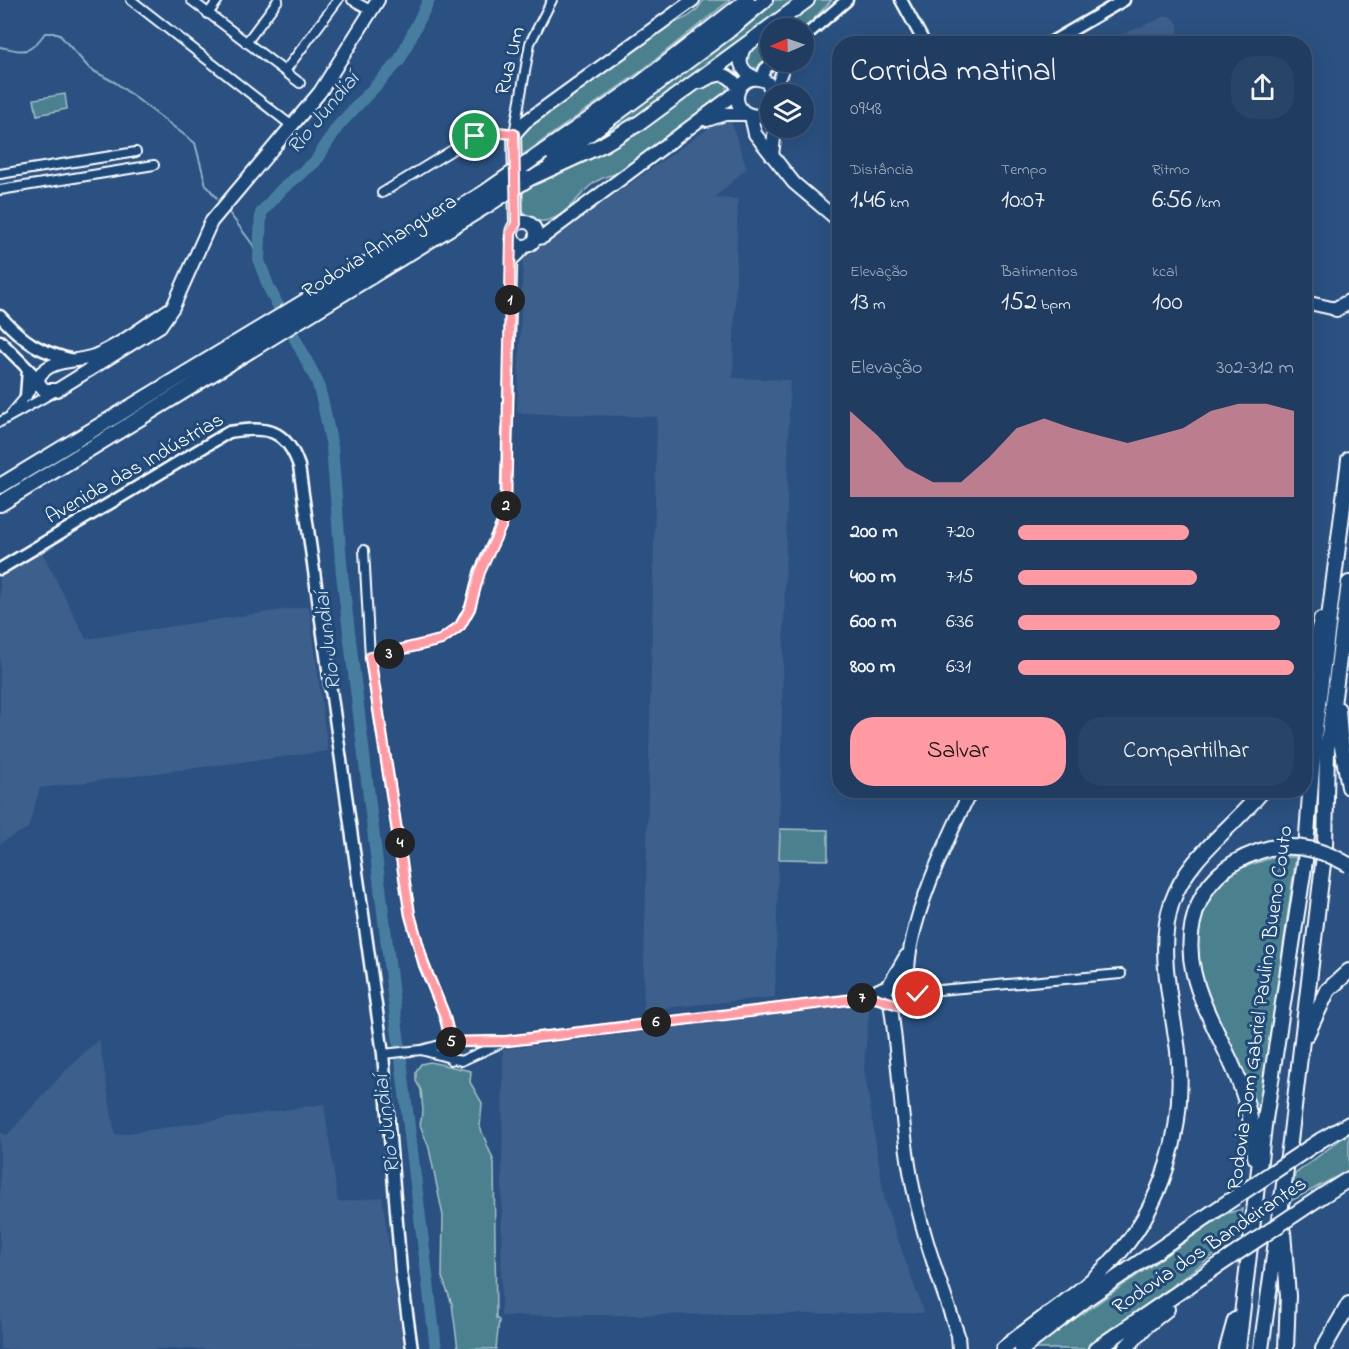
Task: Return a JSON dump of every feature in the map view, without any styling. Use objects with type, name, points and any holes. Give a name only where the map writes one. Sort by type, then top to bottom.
[{"type":"highway","name":"Rodovia Anhanguera","points":[[0,486],[258,339],[313,313],[486,199],[543,152],[641,82],[747,0]]},
{"type":"highway","name":"Rodovia Anhanguera","points":[[0,504],[258,339],[307,300],[486,199],[528,179],[637,99],[765,0]]},
{"type":"highway","points":[[528,179],[623,134],[690,88],[807,0]]},
{"type":"highway","points":[[1336,309],[1349,302]]},
{"type":"highway","name":"Rodovia Dom Gabriel Paulino Bueno Couto","points":[[1312,777],[1349,459]]},
{"type":"highway","points":[[1312,653],[1339,531]]},
{"type":"highway","name":"Rodovia Dom Gabriel Paulino Bueno Couto","points":[[1261,1349],[1301,1050],[1325,847],[1327,750],[1341,629],[1349,583]]},
{"type":"highway","points":[[1341,629],[1344,656],[1338,708],[1349,787]]},
{"type":"highway","points":[[1003,1349],[1107,1266],[1130,1242],[1154,1200],[1175,1133],[1178,1106],[1178,1051],[1166,958],[1170,910],[1183,878],[1256,798]]},
{"type":"highway","name":"Rodovia Dom Gabriel Paulino Bueno Couto","points":[[1238,1349],[1264,1126],[1305,861],[1310,798]]},
{"type":"highway","points":[[1255,1210],[1255,1150],[1251,1123],[1237,1077],[1200,998],[1189,955],[1190,934],[1201,898],[1214,880],[1236,861],[1270,848],[1288,846],[1314,849],[1349,865]]},
{"type":"highway","points":[[1301,1050],[1328,990],[1349,970]]},
{"type":"highway","name":"Rodovia dos Bandeirantes","points":[[1022,1349],[1089,1297],[1321,1140],[1349,1124]]},
{"type":"highway","name":"Rodovia dos Bandeirantes","points":[[1096,1349],[1204,1274],[1349,1179]]},
{"type":"highway","points":[[1281,1205],[1288,1296],[1286,1349]]},
{"type":"highway","points":[[1227,1349],[1248,1269]]},
{"type":"highway","points":[[1125,1349],[1204,1274]]},
{"type":"highway","points":[[1323,1349],[1349,1304]]},
{"type":"main road","points":[[531,243],[525,224],[515,205],[514,134],[525,122],[693,0]]},
{"type":"main road","points":[[118,347],[49,367],[35,377],[44,390],[57,390],[77,378],[173,308],[211,222],[320,92],[375,5]]},
{"type":"main road","points":[[745,45],[740,65],[748,74],[764,84]]},
{"type":"main road","points":[[690,88],[722,74],[731,76],[737,90],[737,104],[748,115],[754,134],[794,183],[832,215]]},
{"type":"main road","points":[[562,222],[525,224],[512,230],[513,240],[519,246],[543,237],[700,122],[737,90],[744,81],[758,78]]},
{"type":"main road","points":[[700,122],[725,114],[760,114]]},
{"type":"main road","points":[[772,156],[774,138]]},
{"type":"main road","points":[[1312,304],[1336,309]]},
{"type":"main road","points":[[75,360],[77,378]]},
{"type":"main road","points":[[959,1349],[958,1335],[910,1174],[899,1097],[897,1035],[885,992],[908,953],[938,862],[967,798]]},
{"type":"main road","points":[[897,1035],[910,992],[908,953]]},
{"type":"main road","points":[[890,982],[902,979],[910,992]]},
{"type":"main road","points":[[889,1002],[898,1005],[910,992]]},
{"type":"street","points":[[131,0],[292,126]]},
{"type":"street","points":[[208,14],[218,0]]},
{"type":"street","points":[[246,43],[278,0]]},
{"type":"street","points":[[285,71],[338,0]]},
{"type":"street","points":[[352,0],[375,5]]},
{"type":"street","name":"Rua Um","points":[[514,134],[530,43],[552,0]]},
{"type":"street","points":[[814,28],[847,0]]},
{"type":"street","points":[[901,0],[921,36]]},
{"type":"street","points":[[1062,36],[1124,0]]},
{"type":"street","points":[[195,1],[208,14],[300,83]]},
{"type":"street","points":[[758,78],[763,72]]},
{"type":"street","points":[[382,193],[475,136],[496,132],[514,134]]},
{"type":"street","points":[[0,174],[136,152]]},
{"type":"street","points":[[126,153],[129,169]]},
{"type":"street","points":[[0,190],[154,165]]},
{"type":"street","points":[[370,657],[441,640],[460,626],[470,608],[480,572],[506,516],[513,240]]},
{"type":"street","points":[[512,262],[531,243]]},
{"type":"street","points":[[0,316],[32,346],[51,355],[75,360]]},
{"type":"street","points":[[0,341],[35,377],[26,396],[4,420]]},
{"type":"street","points":[[4,420],[57,390]]},
{"type":"street","name":"Avenida das Indústrias","points":[[0,569],[229,432],[248,429],[272,431],[292,446],[299,466],[387,1053]]},
{"type":"street","points":[[364,550],[370,657],[410,915],[424,965],[444,1014],[451,1042],[449,1051],[451,1060]]},
{"type":"street","points":[[910,992],[1121,974]]},
{"type":"street","points":[[855,999],[890,982]]},
{"type":"street","points":[[412,1349],[400,1271],[387,1053],[419,1050],[451,1042],[507,1041],[872,997],[889,1002]]},
{"type":"street","points":[[419,1050],[451,1060],[469,1059],[507,1041]]},
{"type":"street","points":[[467,1042],[470,1046],[469,1059]]},
{"type":"shaded area","points":[[1166,16],[1172,17],[1178,24],[1178,36],[1119,36]]},
{"type":"shaded area","points":[[731,122],[747,168],[714,198],[738,199],[733,378],[790,380],[775,997],[643,1010],[657,417],[517,413],[523,259],[716,123]]},
{"type":"shaded area","points":[[42,552],[86,639],[309,606],[328,751],[40,788],[28,828],[0,843],[0,578]]},
{"type":"shaded area","points":[[870,1003],[864,1067],[885,1203],[924,1313],[501,1316],[503,1049]]},
{"type":"shaded area","points":[[99,1039],[115,1135],[324,1104],[338,1202],[382,1197],[404,1349],[0,1349],[0,1132],[7,1135],[67,1069]]},
{"type":"green space","points":[[703,0],[730,0],[641,71],[518,158],[518,141],[521,132],[668,24],[684,19],[693,13]]},
{"type":"green space","points":[[773,0],[796,0],[772,18],[760,18],[760,27],[631,124],[587,145],[703,58]]},
{"type":"green space","points":[[812,0],[832,0],[814,19],[788,18]]},
{"type":"green space","points":[[760,40],[760,66],[748,68],[745,52]]},
{"type":"green space","points":[[715,78],[727,83],[726,93],[722,98],[615,174],[593,184],[557,217],[541,221],[532,219],[522,210],[517,197],[543,179]]},
{"type":"green space","points":[[65,94],[67,109],[37,115],[34,99]]},
{"type":"green space","points":[[780,829],[828,830],[828,860],[779,859]]},
{"type":"green space","points":[[1274,857],[1296,857],[1255,1139],[1195,978],[1196,916],[1221,881],[1238,869]]},
{"type":"green space","points":[[430,1062],[471,1071],[470,1082],[482,1103],[480,1127],[494,1162],[496,1318],[499,1320],[496,1349],[458,1349],[452,1304],[442,1277],[443,1216],[429,1148],[420,1125],[423,1111],[416,1071],[421,1064]]},
{"type":"green space","points":[[1349,1133],[1349,1170],[1291,1201],[1295,1174]]},
{"type":"green space","points":[[1242,1209],[1238,1237],[1087,1349],[1032,1349],[1225,1214]]},
{"type":"waterway","name":"Rio Jundiaí","points":[[429,0],[399,61],[338,126],[315,162],[282,189],[261,213],[259,261],[269,288],[317,381],[332,447],[342,574],[436,1349]]},
{"type":"waterway","points":[[0,47],[26,50],[35,45],[45,33],[58,33],[90,69],[116,83],[195,143],[206,185],[217,198]]},
{"type":"waterway","points":[[227,210],[253,245],[259,261]]},
{"type":"route","points":[[475,136],[496,132],[514,134],[516,224],[511,233],[513,240],[506,516],[480,572],[470,608],[460,626],[441,640],[370,657],[410,915],[424,965],[444,1014],[451,1042],[507,1041],[872,997],[898,1005],[918,994]]}]
